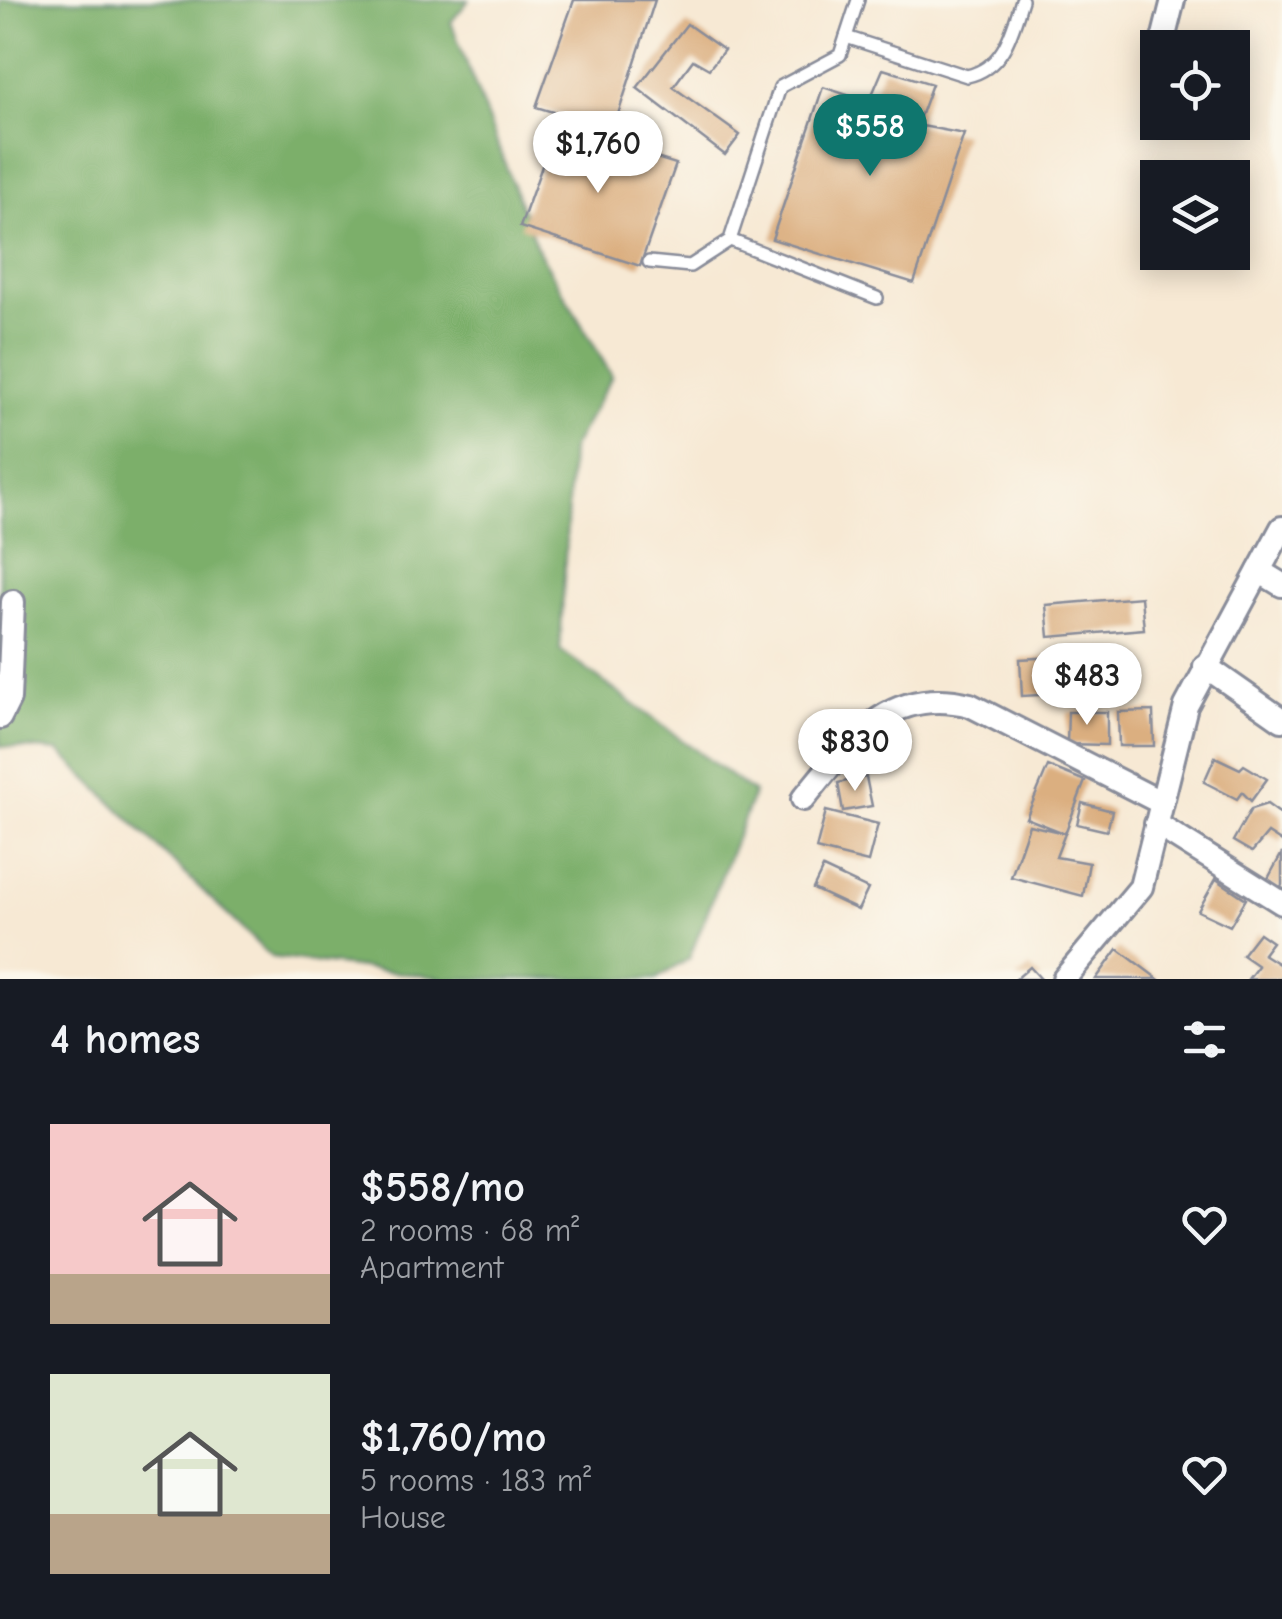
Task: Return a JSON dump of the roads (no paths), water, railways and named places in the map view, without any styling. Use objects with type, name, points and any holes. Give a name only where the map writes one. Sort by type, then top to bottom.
[{"type":"street","points":[[1166,30],[1174,0]]},
{"type":"street","points":[[1064,979],[1142,887],[1186,706],[1204,666],[1282,528]]},
{"type":"street","points":[[1259,570],[1282,584]]},
{"type":"street","points":[[0,717],[8,699],[14,602]]},
{"type":"street","points":[[1204,666],[1282,720]]},
{"type":"street","points":[[803,799],[856,735],[887,714],[921,700],[944,698],[970,705],[1158,813],[1282,903]]},
{"type":"lane","points":[[650,262],[690,266],[730,240],[780,87],[797,74],[830,63],[840,55],[858,0]]},
{"type":"lane","points":[[846,38],[966,76],[979,74],[1000,57],[1022,0]]},
{"type":"lane","points":[[730,240],[877,298]]}]
